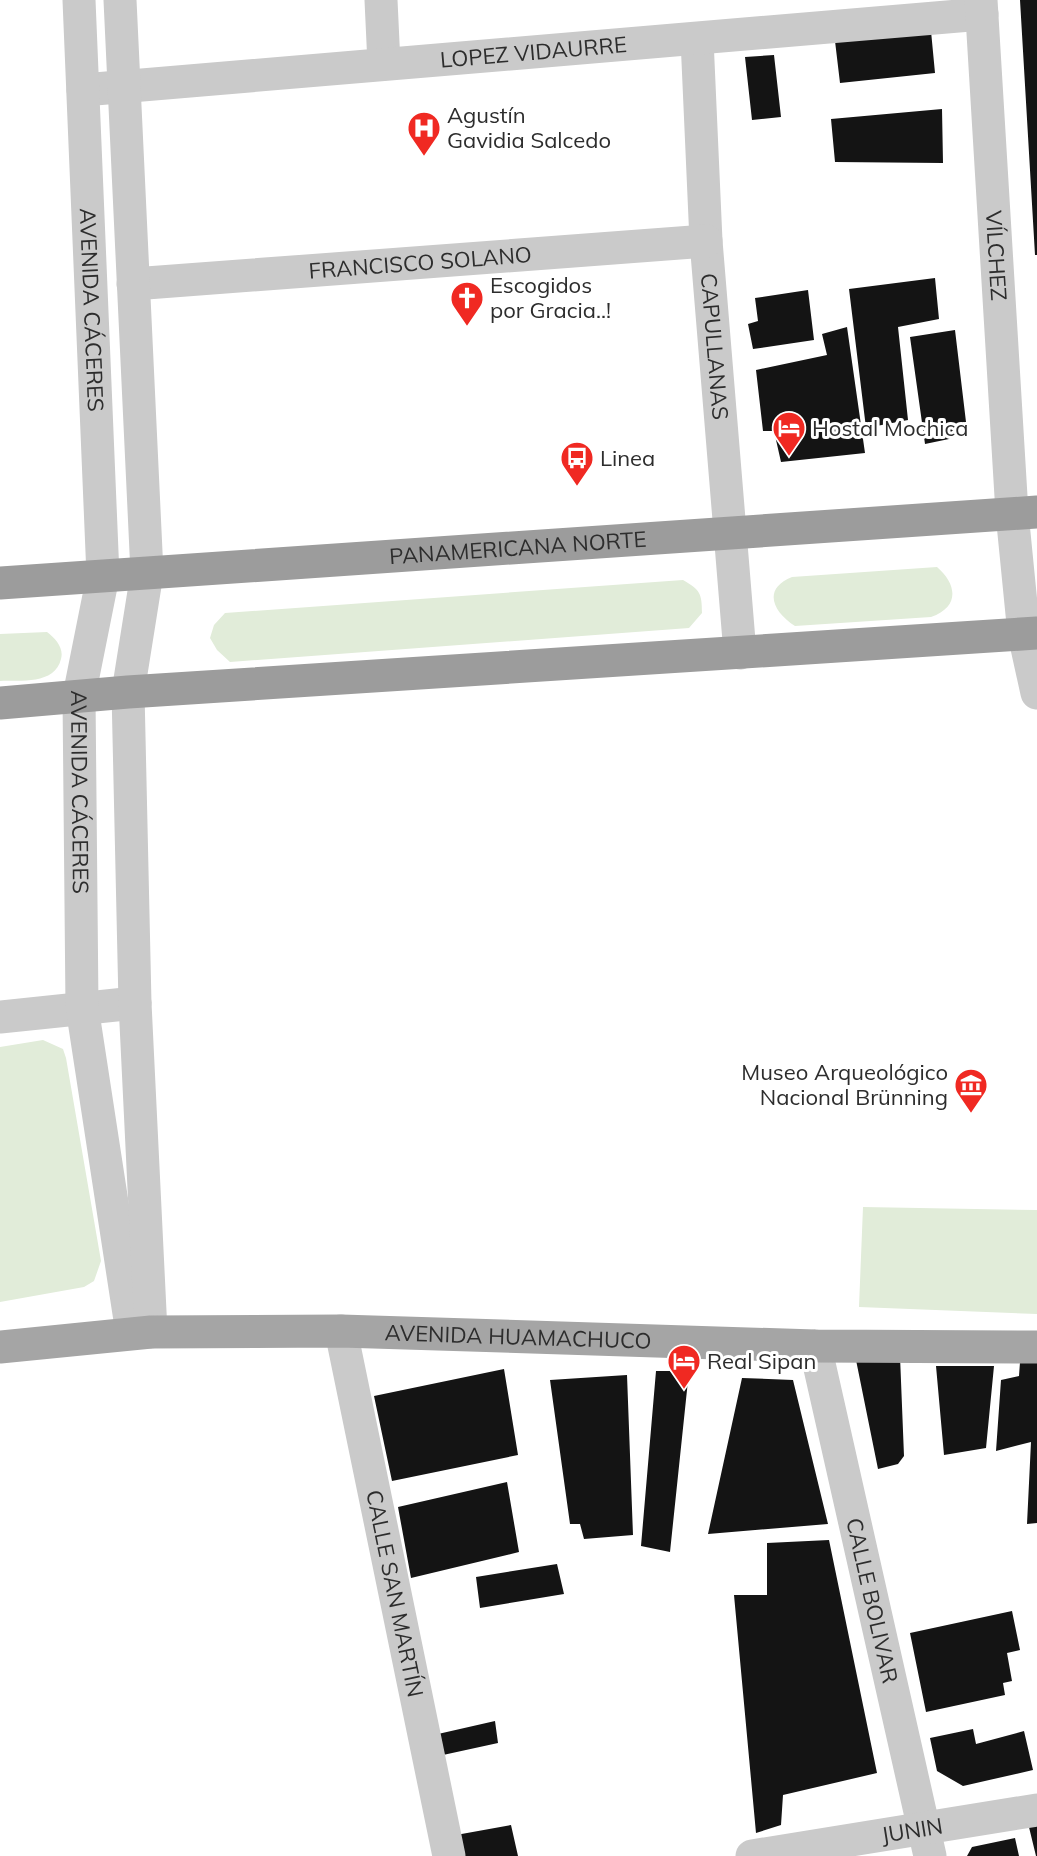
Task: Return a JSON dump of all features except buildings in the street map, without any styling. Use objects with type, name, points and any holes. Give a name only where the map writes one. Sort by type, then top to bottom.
[{"type":"highway","name":"PANAMERICANA NORTE","points":[[0,583],[1024,512]]},
{"type":"highway","points":[[0,703],[128,692],[1031,634]]},
{"type":"main road","name":"AVENIDA HUAMACHUCO","points":[[0,1347],[141,1332],[341,1331],[815,1346],[1037,1347]]},
{"type":"street","name":"AVENIDA CÁCERES","points":[[79,0],[103,576],[78,696],[82,1007],[141,1332]]},
{"type":"street","name":"AVENIDA CÁCERES","points":[[120,0],[147,573],[128,692],[141,1332]]},
{"type":"street","points":[[381,0],[384,64]]},
{"type":"street","name":"LOPEZ VIDAURRE","points":[[83,90],[697,39],[982,7]]},
{"type":"street","name":"VÍLCHEZ","points":[[982,7],[1037,693]]},
{"type":"street","name":"CAPULLANAS","points":[[697,39],[706,241],[740,653]]},
{"type":"street","name":"FRANCISCO SOLANO","points":[[133,284],[706,241]]},
{"type":"street","points":[[0,1017],[135,1003]]},
{"type":"street","name":"CALLE SAN MARTÍN","points":[[341,1331],[449,1856]]},
{"type":"street","name":"CALLE BOLIVAR","points":[[815,1346],[927,1843]]},
{"type":"street","name":"JUNIN","points":[[752,1856],[927,1843],[1037,1810]]},
{"type":"green space","points":[[937,567],[949,581],[952,595],[947,607],[931,617],[795,626],[781,614],[774,601],[777,588],[792,577]]},
{"type":"green space","points":[[683,580],[699,593],[701,601],[702,613],[689,628],[230,662],[217,650],[210,638],[214,625],[225,613]]},
{"type":"green space","points":[[47,632],[60,647],[62,655],[52,673],[36,679],[0,681],[0,634]]},
{"type":"green space","points":[[43,1040],[63,1049],[66,1058],[101,1261],[94,1281],[84,1287],[0,1302],[0,1047]]},
{"type":"green space","points":[[863,1207],[1037,1210],[1037,1314],[859,1307]]},
{"type":"place","name":"Agustín Gavidia Salcedo","points":[[424,157]]},
{"type":"place","name":"Escogidos por Gracia..!","points":[[467,327]]},
{"type":"place","name":"Hostal Mochica","points":[[789,457]]},
{"type":"place","name":"Linea","points":[[577,487]]},
{"type":"place","name":"Museo Arqueológico Nacional Brünning","points":[[971,1114]]},
{"type":"place","name":"Real Sipan","points":[[684,1390]]}]
